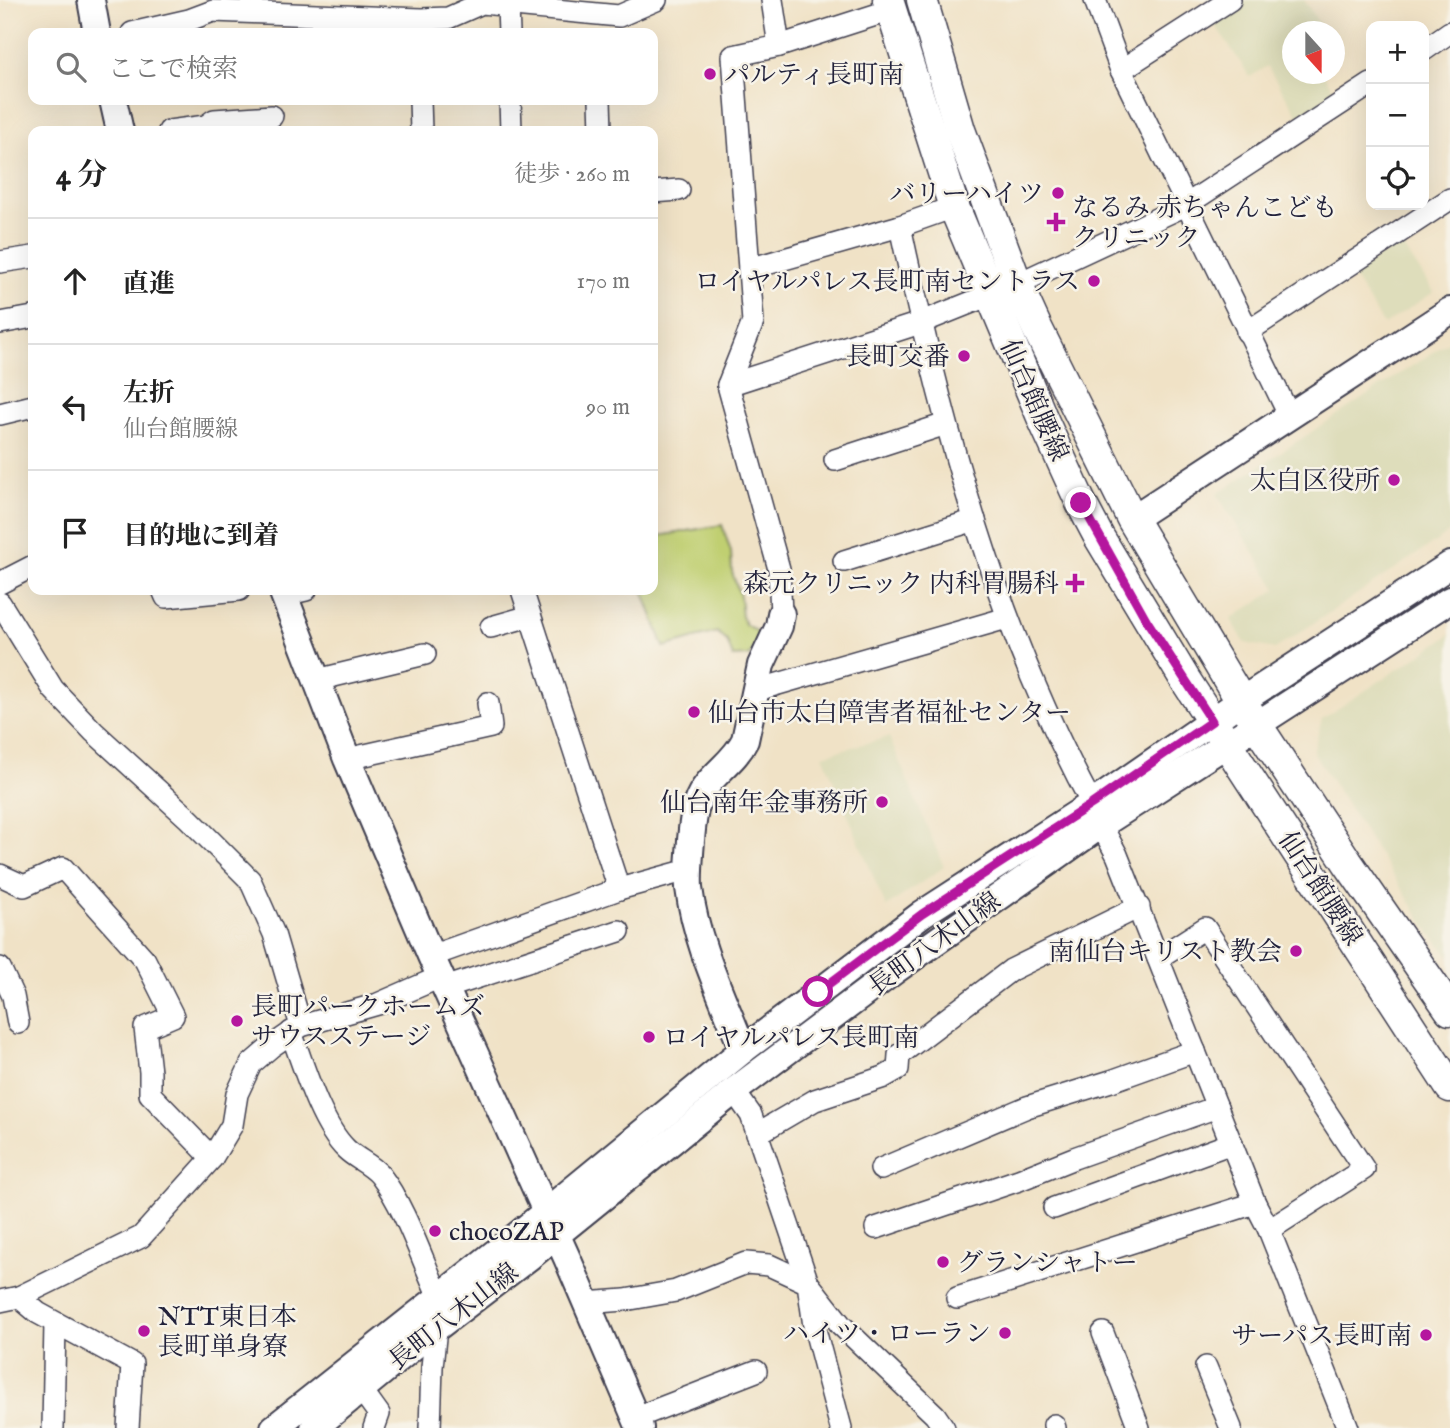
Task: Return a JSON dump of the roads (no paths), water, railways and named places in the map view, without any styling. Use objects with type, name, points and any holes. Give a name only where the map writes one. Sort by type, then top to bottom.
[{"type":"main road","name":"仙台館腰線","points":[[922,0],[960,130],[1017,284],[1132,519],[1249,713],[1450,1010]]},
{"type":"main road","name":"仙台館腰線","points":[[897,3],[954,207],[989,295],[1081,503],[1147,621],[1450,1087]]},
{"type":"street","points":[[91,0],[96,28]]},
{"type":"street","points":[[154,28],[213,11],[297,23],[421,26],[482,3],[619,16],[656,0]]},
{"type":"street","points":[[772,0],[779,46]]},
{"type":"street","points":[[1095,0],[1121,70],[1290,417]]},
{"type":"street","points":[[1121,70],[1230,0]]},
{"type":"street","points":[[743,1050],[694,914],[688,870],[696,804],[714,775],[740,750],[750,721],[761,665],[779,626],[781,614],[779,569],[728,385],[753,322],[733,56],[779,46],[897,3]]},
{"type":"street","points":[[508,7],[509,28]]},
{"type":"street","points":[[1429,47],[1450,32]]},
{"type":"street","points":[[728,385],[920,323],[1017,284],[1186,205],[1366,87]]},
{"type":"street","points":[[114,105],[119,126]]},
{"type":"street","points":[[420,105],[421,126]]},
{"type":"street","points":[[510,105],[510,126]]},
{"type":"street","points":[[600,105],[601,126]]},
{"type":"street","points":[[206,126],[214,120],[272,116]]},
{"type":"street","points":[[658,192],[679,190]]},
{"type":"street","points":[[1247,332],[1450,199]]},
{"type":"street","points":[[749,269],[900,226],[954,207]]},
{"type":"street","points":[[900,226],[920,323],[946,424],[1007,618],[1074,771],[1117,855],[1139,907],[1255,1202],[1269,1230],[1348,1428]]},
{"type":"street","points":[[0,262],[28,258]]},
{"type":"street","points":[[1132,519],[1450,311]]},
{"type":"street","points":[[0,323],[28,318]]},
{"type":"street","points":[[0,414],[28,407]]},
{"type":"street","points":[[835,460],[946,424]]},
{"type":"street","points":[[844,561],[975,520]]},
{"type":"street","points":[[274,1428],[439,1297],[551,1223],[743,1050],[922,914],[1097,814],[1220,733],[1450,565]]},
{"type":"street","points":[[0,583],[28,569]]},
{"type":"street","points":[[167,601],[206,595]]},
{"type":"street","points":[[292,595],[317,680],[347,759],[637,1423],[756,1371]]},
{"type":"street","points":[[524,595],[618,889]]},
{"type":"street","points":[[1249,713],[1450,600]]},
{"type":"street","points":[[0,603],[53,689],[94,732],[189,819],[250,880],[274,934],[312,1091],[345,1149],[379,1174],[397,1202],[439,1297]]},
{"type":"street","points":[[491,627],[530,616]]},
{"type":"street","points":[[754,691],[1007,618]]},
{"type":"street","points":[[317,680],[425,654]]},
{"type":"street","points":[[347,759],[491,727],[488,703]]},
{"type":"street","name":"長町八木山線","points":[[314,1428],[436,1328],[551,1223],[734,1091],[1097,814]]},
{"type":"street","points":[[0,875],[24,886],[63,868],[145,960],[173,1016],[145,1028],[150,1094],[212,1158]]},
{"type":"street","points":[[9,1299],[141,1237],[212,1158],[232,1125],[237,1094],[251,1065],[296,1029],[378,1004],[618,889],[688,870]]},
{"type":"street","points":[[757,1134],[815,1100],[884,1077],[898,1069],[900,1055],[1012,970],[1139,907]]},
{"type":"street","points":[[1158,958],[1205,928],[1364,1169],[1269,1230]]},
{"type":"street","points":[[439,974],[619,931]]},
{"type":"street","points":[[859,961],[876,984]]},
{"type":"street","points":[[0,968],[13,996],[18,1023]]},
{"type":"street","points":[[881,1169],[1027,1107],[1195,1051]]},
{"type":"street","points":[[734,1091],[751,1115],[808,1283],[814,1326],[841,1428]]},
{"type":"street","points":[[876,1228],[1019,1180],[1217,1107]]},
{"type":"street","points":[[1054,1208],[1232,1143]]},
{"type":"street","points":[[957,1298],[1255,1202]]},
{"type":"street","points":[[585,1303],[625,1300],[676,1291],[746,1263],[769,1265],[808,1283],[841,1325],[935,1415],[944,1428]]},
{"type":"street","points":[[9,1299],[132,1364],[128,1428]]},
{"type":"street","points":[[53,1428],[55,1323]]},
{"type":"street","points":[[430,1428],[436,1328]]},
{"type":"street","points":[[1102,1333],[1139,1428]]},
{"type":"street","points":[[1206,1367],[1231,1428]]},
{"type":"street","points":[[361,1389],[379,1414],[373,1428]]},
{"type":"place","name":"パルティ長町南","points":[[710,74]]},
{"type":"place","name":"バリーハイツ","points":[[1058,193]]},
{"type":"place","name":"なるみ 赤ちゃんこども クリニック","points":[[1056,222]]},
{"type":"place","name":"ロイヤルパレス長町南セントラス","points":[[1094,281]]},
{"type":"place","name":"長町交番","points":[[964,356]]},
{"type":"place","name":"太白区役所","points":[[1394,480]]},
{"type":"place","name":"森元クリニック 内科胃腸科","points":[[1075,583]]},
{"type":"place","name":"仙台市太白障害者福祉センター","points":[[694,712]]},
{"type":"place","name":"仙台南年金事務所","points":[[882,802]]},
{"type":"place","name":"南仙台キリスト教会","points":[[1296,951]]},
{"type":"place","name":"長町パークホームズ サウスステージ","points":[[237,1021]]},
{"type":"place","name":"ロイヤルパレス長町南","points":[[649,1037]]},
{"type":"place","name":"chocoZAP","points":[[435,1231]]},
{"type":"place","name":"グランシャトー","points":[[943,1262]]},
{"type":"place","name":"NTT東日本 長町単身寮","points":[[144,1331]]},
{"type":"place","name":"ハイツ・ローラン","points":[[1005,1333]]},
{"type":"place","name":"サーパス長町南","points":[[1426,1335]]}]
